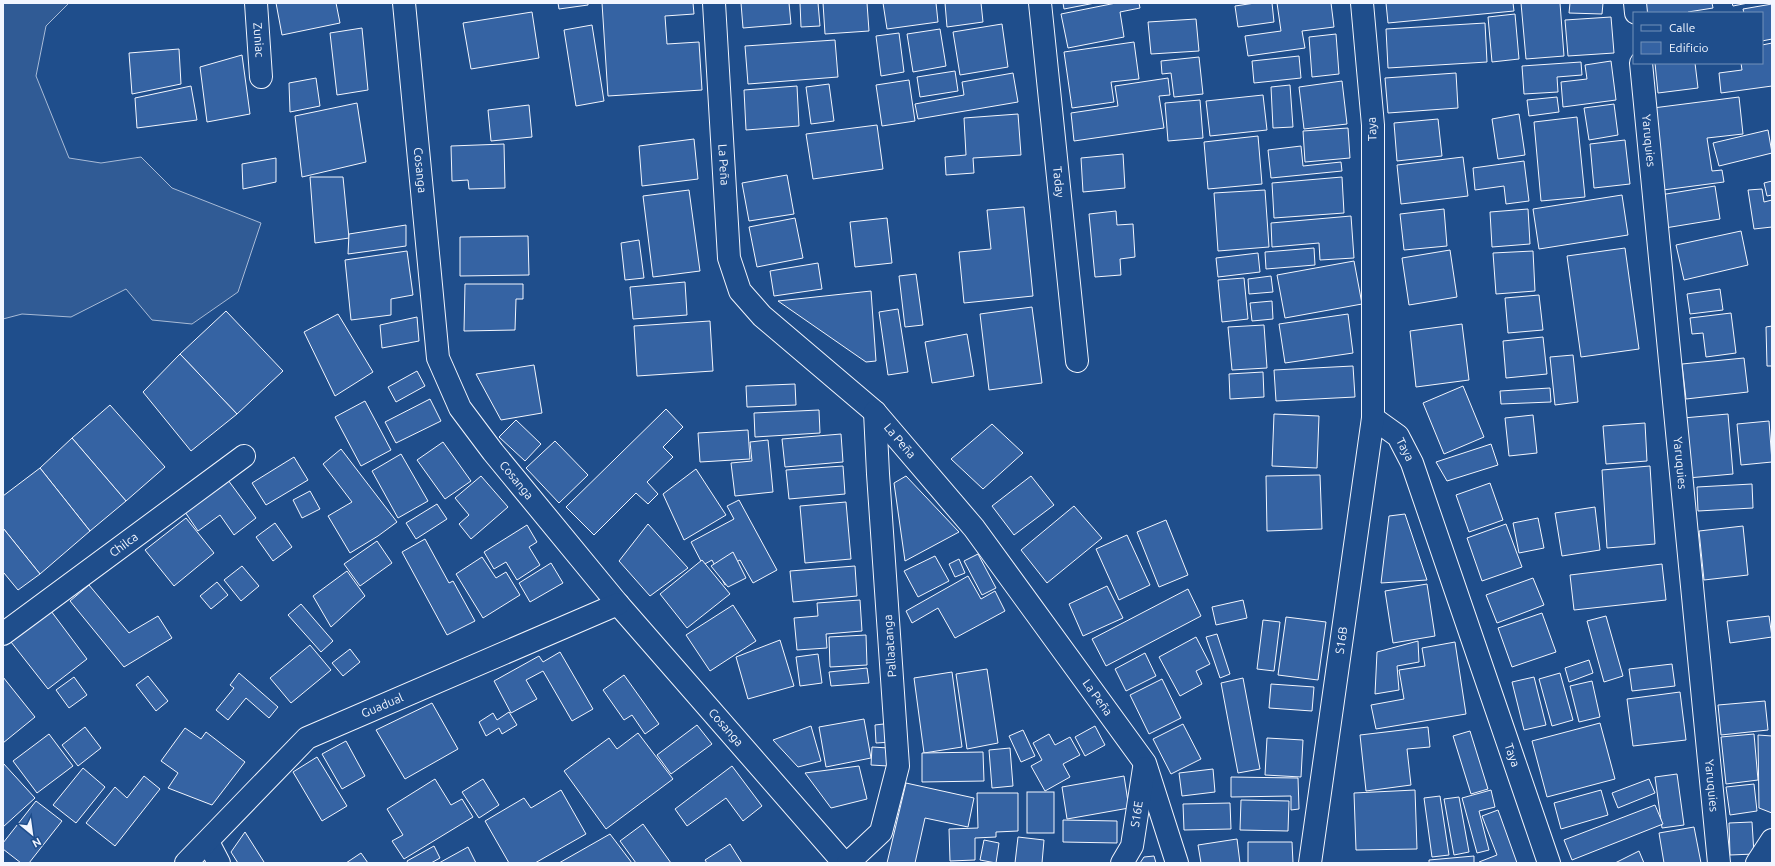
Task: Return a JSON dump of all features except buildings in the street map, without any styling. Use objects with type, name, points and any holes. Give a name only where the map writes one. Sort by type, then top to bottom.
[{"type":"street","name":"Zuniac","points":[[256,3],[261,77]]},
{"type":"street","name":"Cosanga","points":[[404,3],[438,358],[460,408],[493,452],[618,604],[844,863]]},
{"type":"street","name":"La Peña","points":[[714,3],[729,258],[740,291],[762,316],[875,412],[974,528],[1144,763],[1177,863]]},
{"type":"street","name":"Taday","points":[[1040,3],[1077,361]]},
{"type":"street","name":"Taya","points":[[1362,3],[1373,125],[1373,418],[1398,436],[1412,463],[1549,863]]},
{"type":"street","name":"Yaruquies","points":[[1640,64],[1719,863]]},
{"type":"street","name":"Pallaatanga","points":[[848,863],[881,832],[898,766],[875,412]]},
{"type":"street","name":"S16B","points":[[1310,863],[1373,418]]},
{"type":"street","name":"Chilca","points":[[3,634],[244,456]]},
{"type":"street","name":"Guadual","points":[[186,863],[208,842],[307,738],[618,604]]},
{"type":"street","name":"S16E","points":[[1122,863],[1132,846],[1144,763]]},
{"type":"street","points":[[1758,863],[1772,840]]},
{"type":"street","points":[[208,842],[219,863]]},
{"type":"shaded area","points":[[3,3],[69,3],[46,26],[36,76],[69,158],[101,163],[141,157],[172,188],[261,223],[238,292],[192,324],[152,320],[126,289],[71,317],[22,314],[3,319]]}]
